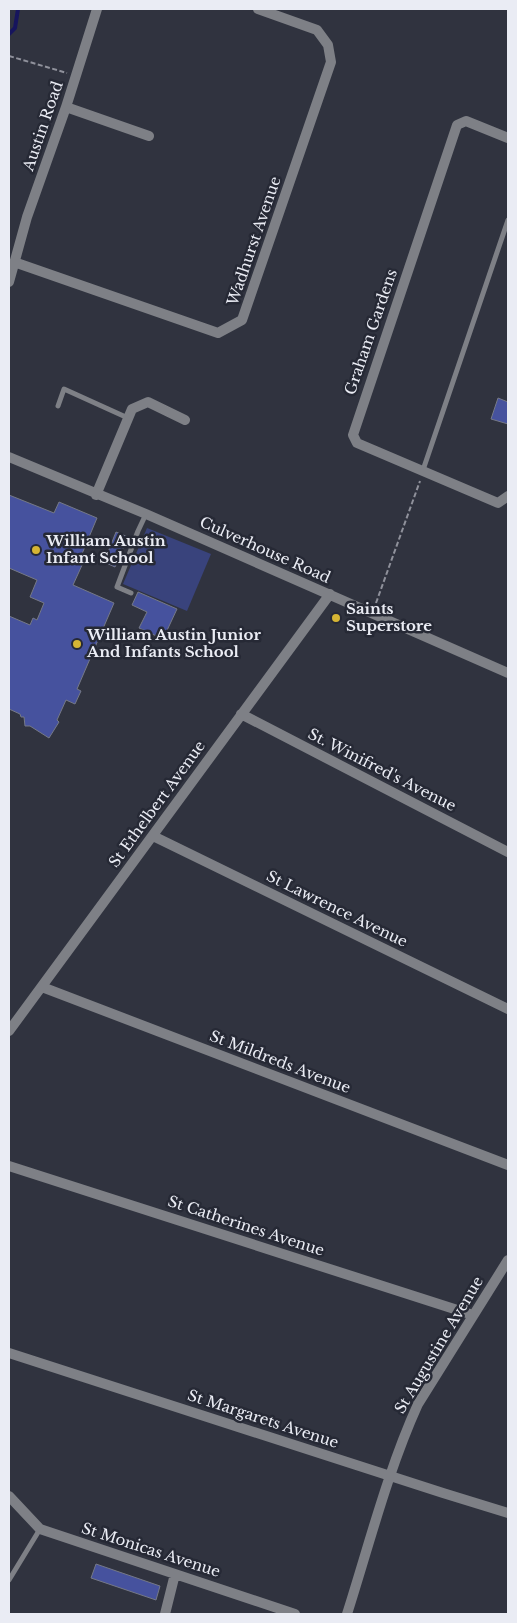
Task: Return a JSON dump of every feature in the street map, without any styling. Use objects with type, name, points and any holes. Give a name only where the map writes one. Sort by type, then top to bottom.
[{"type":"street","name":"Austin Road","points":[[9,282],[27,217],[66,107],[97,9]]},
{"type":"street","name":"Wadhurst Avenue","points":[[14,262],[218,333],[242,320],[330,62],[328,45],[316,30],[258,9]]},
{"type":"street","points":[[66,107],[149,136]]},
{"type":"street","name":"Graham Gardens","points":[[508,138],[466,121],[457,125],[353,435],[357,444],[498,503],[508,496]]},
{"type":"street","points":[[96,495],[132,409],[148,402],[185,420]]},
{"type":"street","name":"Culverhouse Road","points":[[9,457],[96,495],[146,514],[508,673]]},
{"type":"street","name":"St Ethelbert Avenue","points":[[9,1031],[330,594]]},
{"type":"street","name":"St. Winifred's Avenue","points":[[241,714],[508,852]]},
{"type":"street","name":"St Lawrence Avenue","points":[[153,836],[508,1009]]},
{"type":"street","name":"St Mildreds Avenue","points":[[42,986],[508,1165]]},
{"type":"street","name":"St Catherines Avenue","points":[[9,1166],[474,1315]]},
{"type":"street","name":"St Augustine Avenue","points":[[390,1476],[407,1427],[418,1404],[508,1260]]},
{"type":"street","name":"St Margarets Avenue","points":[[9,1353],[508,1513]]},
{"type":"street","points":[[347,1614],[390,1476]]},
{"type":"street","name":"St Monicas Avenue","points":[[9,1496],[40,1529],[296,1614]]},
{"type":"street","points":[[165,1614],[175,1574]]},
{"type":"lane","points":[[423,470],[508,220]]},
{"type":"lane","points":[[58,406],[64,389],[128,418]]},
{"type":"lane","points":[[131,593],[117,587],[146,514]]},
{"type":"lane","points":[[9,1580],[40,1529]]},
{"type":"path","points":[[9,56],[76,75]]},
{"type":"path","points":[[373,613],[423,470]]},
{"type":"shaded area","points":[[147,528],[211,554],[187,611],[123,584]]},
{"type":"building","points":[[498,398],[508,402],[508,424],[491,419]]},
{"type":"building","points":[[9,495],[54,513],[59,502],[97,518],[79,561],[83,563],[73,585],[114,603],[77,689],[81,691],[75,704],[66,700],[57,720],[59,722],[49,738],[30,726],[25,726],[24,717],[9,709],[9,616],[30,625],[33,618],[37,620],[44,603],[30,597],[37,580],[9,568]]},
{"type":"building","points":[[116,532],[128,537],[115,567],[104,562]]},
{"type":"building","points":[[138,592],[177,609],[163,639],[139,628],[147,612],[132,605]]},
{"type":"building","points":[[96,1564],[160,1586],[156,1600],[91,1578]]},
{"type":"waterway","points":[[9,34],[15,28],[18,9]]},
{"type":"place","name":"William Austin Infant School","points":[[36,550]]},
{"type":"place","name":"Saints Superstore","points":[[336,618]]},
{"type":"place","name":"William Austin Junior And Infants School","points":[[77,644]]}]
